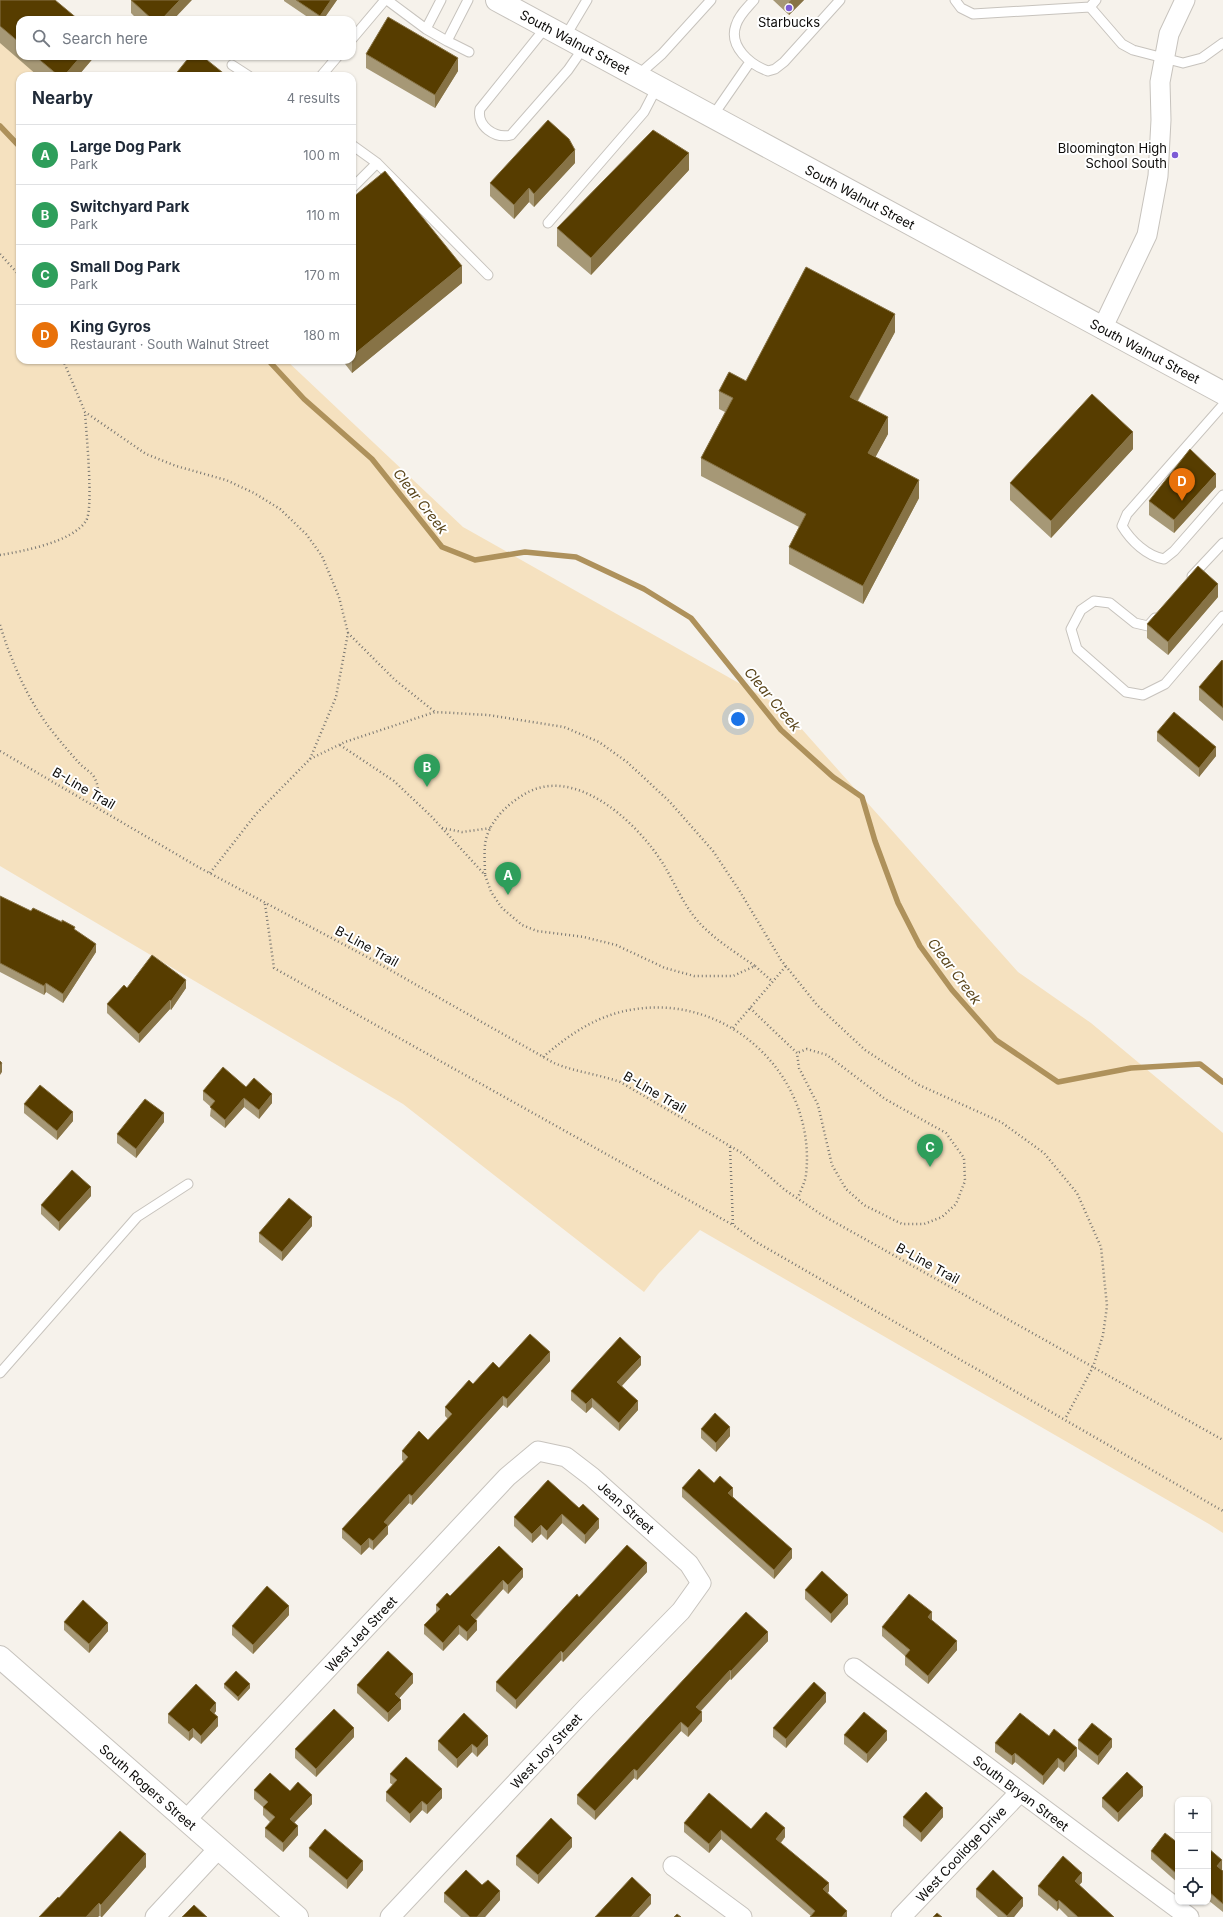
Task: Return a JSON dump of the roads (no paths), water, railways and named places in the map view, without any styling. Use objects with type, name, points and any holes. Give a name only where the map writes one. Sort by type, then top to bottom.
[{"type":"main road","name":"South Walnut Street","points":[[497,0],[1223,393]]},
{"type":"main road","name":"South Rogers Street","points":[[0,1657],[297,1917]]},
{"type":"street","points":[[1102,328],[1148,235],[1158,176],[1160,82],[1170,34],[1185,0]]},
{"type":"street","name":"Jean Street","points":[[538,1451],[566,1457],[592,1477],[689,1564],[701,1583]]},
{"type":"street","name":"West Jed Street","points":[[186,1820],[507,1477],[538,1451]]},
{"type":"street","name":"West Joy Street","points":[[390,1917],[586,1708],[681,1611],[701,1583]]},
{"type":"street","name":"South Bryan Street","points":[[854,1668],[1189,1917]]},
{"type":"street","name":"West Coolidge Drive","points":[[901,1917],[1020,1792]]},
{"type":"street","points":[[155,1917],[219,1848]]},
{"type":"street","points":[[672,1866],[742,1917]]},
{"type":"lane","points":[[356,34],[386,0],[426,29],[469,52]]},
{"type":"lane","points":[[426,29],[442,0]]},
{"type":"lane","points":[[447,41],[468,0]]},
{"type":"lane","points":[[565,37],[587,0]]},
{"type":"lane","points":[[638,76],[662,54],[711,0]]},
{"type":"lane","points":[[754,0],[740,16],[735,27],[736,38],[740,51],[750,62],[768,71],[775,69],[784,62],[840,0]]},
{"type":"lane","points":[[955,0],[961,8],[973,14],[1093,4],[1122,44],[1133,50],[1183,63],[1202,58],[1223,44]]},
{"type":"lane","points":[[546,27],[480,109],[479,116],[481,123],[496,136],[502,137],[511,135],[568,70],[584,48]]},
{"type":"lane","points":[[324,72],[335,60]]},
{"type":"lane","points":[[712,117],[750,62]]},
{"type":"lane","points":[[232,65],[243,72]]},
{"type":"lane","points":[[548,223],[644,112],[657,87]]},
{"type":"lane","points":[[356,148],[377,163],[488,275]]},
{"type":"lane","points":[[356,184],[377,163]]},
{"type":"lane","points":[[1223,404],[1127,514],[1122,526],[1128,536],[1153,557],[1164,559],[1174,551],[1223,495]]},
{"type":"lane","points":[[1185,584],[1223,543]]},
{"type":"lane","points":[[1164,608],[1148,626],[1135,623],[1110,603],[1094,601],[1081,610],[1071,629],[1077,649],[1126,692],[1143,695],[1165,684],[1223,616]]},
{"type":"lane","points":[[0,1373],[137,1217],[188,1184]]},
{"type":"waterway","name":"Clear Creek","points":[[0,126],[16,143]]},
{"type":"waterway","name":"Clear Creek","points":[[272,364],[304,399],[372,459],[442,547],[475,560],[525,552],[576,557],[644,589],[691,618],[781,730],[833,777],[862,797],[875,841],[898,903],[920,946],[952,990],[996,1040],[1058,1082],[1131,1068],[1200,1064],[1223,1082]]},
{"type":"place","name":"Starbucks","points":[[789,8]]},
{"type":"place","name":"Bloomington High School South","points":[[1175,155]]},
{"type":"place","name":"King Gyros","points":[[1182,501]]},
{"type":"place","name":"Switchyard Park","points":[[427,787]]},
{"type":"place","name":"Large Dog Park","points":[[508,895]]},
{"type":"place","name":"Small Dog Park","points":[[930,1167]]}]
